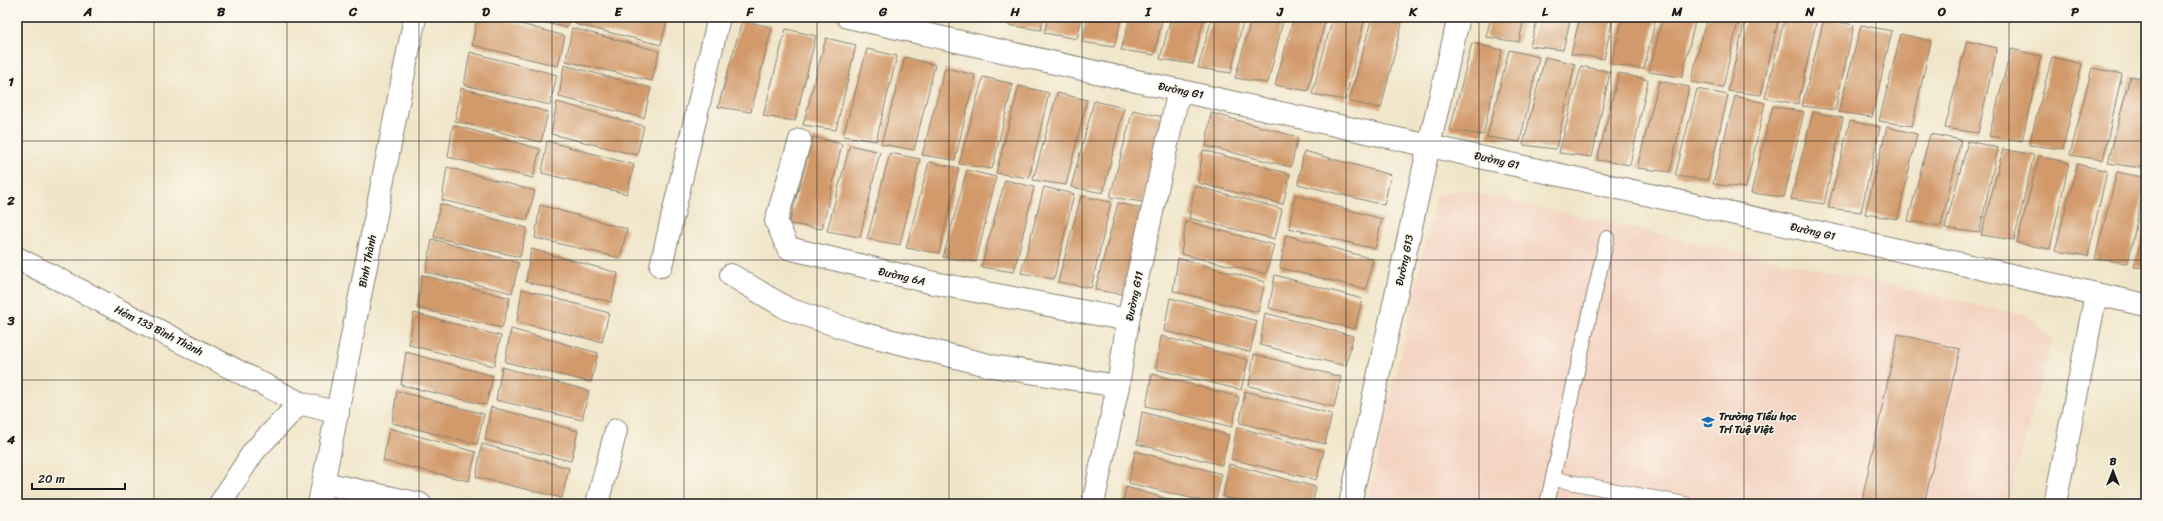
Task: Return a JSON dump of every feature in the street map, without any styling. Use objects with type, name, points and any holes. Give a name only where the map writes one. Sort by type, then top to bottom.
[{"type":"street","name":"Bình Thành","points":[[322,494],[415,17]]},
{"type":"street","points":[[661,266],[719,17]]},
{"type":"street","name":"Đường G13","points":[[1350,504],[1429,145],[1459,17]]},
{"type":"street","name":"Đường G1","points":[[861,19],[2146,305]]},
{"type":"street","name":"Đường G11","points":[[1093,504],[1118,386],[1128,320],[1179,90]]},
{"type":"street","name":"Đường 6A","points":[[800,140],[776,222],[788,248],[934,283],[1128,320]]},
{"type":"street","name":"Hẻm 133 Bình Thành","points":[[17,258],[300,403],[338,413]]},
{"type":"street","points":[[731,275],[788,309],[856,332],[992,366],[1118,386]]},
{"type":"street","points":[[2055,504],[2096,294]]},
{"type":"street","points":[[220,504],[254,451],[300,403]]},
{"type":"street","points":[[597,504],[616,430]]},
{"type":"street","points":[[322,494],[420,504]]},
{"type":"lane","points":[[1547,504],[1554,479],[1607,238]]},
{"type":"lane","points":[[1554,479],[1685,504]]},
{"type":"shaded area","name":"Trường Tiểu học Trí Tuệ Việt","points":[[1462,190],[2031,317],[2052,341],[2008,504],[1367,504],[1436,195]]},
{"type":"building","points":[[477,17],[495,17],[565,36],[558,66],[472,45]]},
{"type":"building","points":[[523,17],[570,17],[567,28]]},
{"type":"building","points":[[577,17],[668,17],[661,45],[575,24]]},
{"type":"building","points":[[980,17],[1006,17],[1005,22]]},
{"type":"building","points":[[1010,17],[1044,17],[1041,30],[1008,25]]},
{"type":"building","points":[[1048,17],[1082,17],[1077,39],[1044,33]]},
{"type":"building","points":[[1088,17],[1122,17],[1114,47],[1082,42]]},
{"type":"building","points":[[1130,17],[1163,17],[1154,55],[1121,50]]},
{"type":"building","points":[[1171,17],[1204,17],[1193,64],[1160,59]]},
{"type":"building","points":[[1212,17],[1244,17],[1231,73],[1198,68]]},
{"type":"building","points":[[1252,17],[1284,17],[1268,83],[1235,78]]},
{"type":"building","points":[[1294,17],[1326,17],[1308,91],[1275,85]]},
{"type":"building","points":[[1333,17],[1365,17],[1345,100],[1312,94]]},
{"type":"building","points":[[1372,17],[1402,23],[1381,108],[1349,102]]},
{"type":"building","points":[[1491,17],[1524,17],[1519,42],[1486,37]]},
{"type":"building","points":[[1538,17],[1571,17],[1563,50],[1530,46]]},
{"type":"building","points":[[1580,17],[1613,17],[1604,59],[1571,54]]},
{"type":"building","points":[[1623,17],[1656,17],[1644,69],[1611,64]]},
{"type":"building","points":[[1663,17],[1696,17],[1682,77],[1649,72]]},
{"type":"building","points":[[1707,17],[1739,17],[1723,87],[1691,82]]},
{"type":"building","points":[[1746,17],[1779,17],[1761,95],[1728,91]]},
{"type":"building","points":[[1785,17],[1817,18],[1798,104],[1765,98]]},
{"type":"building","points":[[1824,19],[1854,25],[1835,110],[1802,106]]},
{"type":"building","points":[[742,21],[772,27],[751,112],[718,107]]},
{"type":"building","points":[[1861,25],[1892,31],[1872,117],[1839,112]]},
{"type":"building","points":[[572,28],[659,51],[652,81],[566,61]]},
{"type":"building","points":[[786,29],[816,36],[795,121],[763,116]]},
{"type":"building","points":[[1901,34],[1931,41],[1912,126],[1879,121]]},
{"type":"building","points":[[826,38],[856,45],[836,130],[803,125]]},
{"type":"building","points":[[1967,41],[1997,48],[1978,133],[1945,128]]},
{"type":"building","points":[[1472,43],[1502,50],[1483,135],[1450,130]]},
{"type":"building","points":[[867,49],[897,56],[876,141],[843,136]]},
{"type":"building","points":[[2011,49],[2041,56],[2022,141],[1989,136]]},
{"type":"building","points":[[1509,50],[1539,57],[1520,142],[1487,137]]},
{"type":"building","points":[[470,52],[557,75],[550,105],[464,85]]},
{"type":"building","points":[[905,57],[935,65],[914,150],[881,144]]},
{"type":"building","points":[[1545,57],[1575,64],[1556,149],[1523,145]]},
{"type":"building","points":[[2052,57],[2082,64],[2063,149],[2029,145]]},
{"type":"building","points":[[564,65],[651,88],[644,118],[559,97]]},
{"type":"building","points":[[1581,66],[1610,72],[1592,157],[1559,153]]},
{"type":"building","points":[[945,68],[975,75],[955,160],[922,155]]},
{"type":"building","points":[[2092,68],[2122,74],[2103,160],[2070,155]]},
{"type":"building","points":[[1619,73],[1648,80],[1630,165],[1597,160]]},
{"type":"building","points":[[2130,76],[2146,79],[2146,147],[2141,168],[2108,163]]},
{"type":"building","points":[[983,77],[1013,84],[992,169],[959,164]]},
{"type":"building","points":[[1659,81],[1689,87],[1670,172],[1637,168]]},
{"type":"building","points":[[1019,86],[1049,93],[1029,178],[996,173]]},
{"type":"building","points":[[461,88],[548,112],[541,142],[455,121]]},
{"type":"building","points":[[1697,89],[1728,95],[1708,180],[1675,176]]},
{"type":"building","points":[[1057,93],[1087,100],[1066,185],[1033,180]]},
{"type":"building","points":[[1735,96],[1765,103],[1746,188],[1713,184]]},
{"type":"building","points":[[1094,101],[1124,108],[1103,193],[1071,187]]},
{"type":"building","points":[[557,102],[644,126],[637,155],[551,134]]},
{"type":"building","points":[[1773,106],[1804,112],[1784,197],[1751,193]]},
{"type":"building","points":[[1133,110],[1163,117],[1143,202],[1110,197]]},
{"type":"building","points":[[1813,112],[1843,118],[1824,204],[1791,199]]},
{"type":"building","points":[[1211,113],[1298,137],[1291,167],[1206,146]]},
{"type":"building","points":[[1850,121],[1880,127],[1861,212],[1828,208]]},
{"type":"building","points":[[453,125],[540,149],[533,178],[448,157]]},
{"type":"building","points":[[1887,127],[1917,134],[1898,219],[1865,214]]},
{"type":"building","points":[[1930,134],[1961,140],[1941,226],[1908,221]]},
{"type":"building","points":[[813,137],[842,144],[822,229],[789,224]]},
{"type":"building","points":[[547,141],[634,165],[627,194],[542,173]]},
{"type":"building","points":[[1968,141],[1998,148],[1979,233],[1945,228]]},
{"type":"building","points":[[850,145],[880,152],[860,237],[827,231]]},
{"type":"building","points":[[2003,149],[2034,155],[2014,240],[1981,235]]},
{"type":"building","points":[[1203,150],[1290,174],[1283,204],[1198,183]]},
{"type":"building","points":[[1304,151],[1391,175],[1384,205],[1298,184]]},
{"type":"building","points":[[890,153],[920,159],[900,245],[867,239]]},
{"type":"building","points":[[2039,156],[2069,163],[2050,249],[2017,243]]},
{"type":"building","points":[[929,162],[959,168],[939,253],[906,248]]},
{"type":"building","points":[[2077,164],[2107,171],[2088,256],[2055,251]]},
{"type":"building","points":[[447,167],[535,191],[527,220],[442,200]]},
{"type":"building","points":[[967,170],[996,177],[976,262],[943,257]]},
{"type":"building","points":[[2117,172],[2146,178],[2128,263],[2095,259]]},
{"type":"building","points":[[1005,180],[1034,187],[1014,272],[981,267]]},
{"type":"building","points":[[1195,186],[1282,209],[1275,239],[1189,218]]},
{"type":"building","points":[[1044,187],[1074,194],[1054,279],[1021,273]]},
{"type":"building","points":[[1295,195],[1382,219],[1375,249],[1289,228]]},
{"type":"building","points":[[1081,196],[1111,202],[1091,288],[1058,282]]},
{"type":"building","points":[[1118,203],[1148,210],[1128,295],[1095,290]]},
{"type":"building","points":[[440,204],[527,228],[520,257],[434,237]]},
{"type":"building","points":[[540,205],[627,229],[620,258],[535,238]]},
{"type":"building","points":[[1186,221],[1274,245],[1266,274],[1181,254]]},
{"type":"building","points":[[2146,221],[2146,268],[2134,267]]},
{"type":"building","points":[[1286,235],[1373,259],[1366,289],[1280,268]]},
{"type":"building","points":[[432,239],[519,263],[512,293],[426,272]]},
{"type":"building","points":[[531,249],[618,273],[611,302],[526,282]]},
{"type":"building","points":[[1178,258],[1265,282],[1258,312],[1173,291]]},
{"type":"building","points":[[422,275],[510,298],[502,328],[417,308]]},
{"type":"building","points":[[1275,275],[1362,299],[1355,329],[1269,308]]},
{"type":"building","points":[[522,289],[609,313],[602,342],[517,322]]},
{"type":"building","points":[[1170,298],[1257,321],[1250,352],[1164,331]]},
{"type":"building","points":[[414,313],[501,336],[494,366],[409,345]]},
{"type":"building","points":[[1265,313],[1353,336],[1346,366],[1260,345]]},
{"type":"building","points":[[511,329],[598,353],[591,382],[505,362]]},
{"type":"building","points":[[1898,334],[1960,349],[1924,504],[1861,504]]},
{"type":"building","points":[[1161,336],[1248,360],[1241,390],[1156,369]]},
{"type":"building","points":[[406,352],[493,376],[486,405],[401,385]]},
{"type":"building","points":[[1254,354],[1341,377],[1334,407],[1249,386]]},
{"type":"building","points":[[502,367],[589,391],[582,420],[496,400]]},
{"type":"building","points":[[1152,374],[1239,397],[1232,427],[1146,406]]},
{"type":"building","points":[[397,391],[484,414],[477,444],[392,423]]},
{"type":"building","points":[[1245,391],[1332,414],[1325,444],[1240,423]]},
{"type":"building","points":[[491,407],[578,431],[571,461],[485,440]]},
{"type":"building","points":[[1142,412],[1229,435],[1222,465],[1137,444]]},
{"type":"building","points":[[1237,427],[1324,451],[1316,480],[1231,459]]},
{"type":"building","points":[[389,428],[476,452],[469,481],[383,461]]},
{"type":"building","points":[[482,444],[569,468],[562,498],[476,477]]},
{"type":"building","points":[[1135,451],[1222,474],[1215,504],[1129,483]]},
{"type":"building","points":[[1229,464],[1316,487],[1312,504],[1254,504],[1223,497]]},
{"type":"building","points":[[1126,487],[1185,504],[1123,504]]},
{"type":"place","name":"Trường Tiểu học Trí Tuệ Việt","points":[[1708,422]]}]
